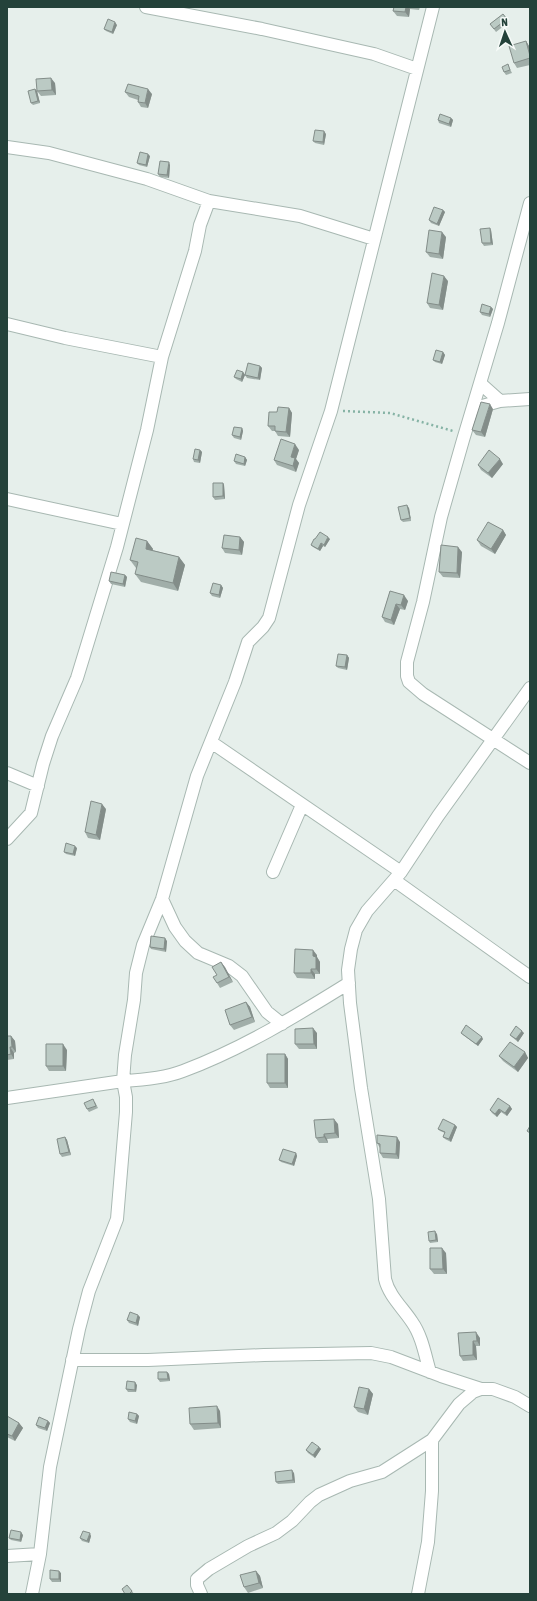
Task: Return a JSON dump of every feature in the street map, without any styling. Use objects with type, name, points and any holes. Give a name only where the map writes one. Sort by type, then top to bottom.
[{"type":"street","points":[[146,7],[374,54],[417,69]]},
{"type":"street","points":[[32,1594],[40,1554],[50,1467],[79,1329],[89,1291],[117,1219],[126,1112],[126,1097],[123,1082],[125,1055],[134,1000],[136,973],[143,945],[162,899],[197,776],[235,682],[248,642],[263,627],[269,618],[299,505],[331,411],[433,7]]},
{"type":"street","points":[[7,147],[70,158],[147,180],[209,201],[300,216],[374,239]]},
{"type":"street","points":[[7,839],[30,813],[52,736],[77,678],[115,555],[147,430],[162,357],[195,251],[200,225],[209,201]]},
{"type":"street","points":[[530,203],[513,271],[481,384],[464,435],[441,517],[423,602],[407,662],[407,676],[409,682],[423,694],[493,741],[508,748],[530,763]]},
{"type":"street","points":[[7,324],[65,338],[162,357]]},
{"type":"street","points":[[481,384],[500,401]]},
{"type":"street","points":[[473,408],[500,401],[530,399]]},
{"type":"street","points":[[7,499],[122,524]]},
{"type":"street","points":[[430,1372],[416,1329],[386,1286],[379,1199],[361,1088],[350,1003],[348,970],[351,949],[356,930],[367,912],[397,876],[530,688]]},
{"type":"street","points":[[211,742],[302,805],[337,827],[397,876],[530,977]]},
{"type":"street","points":[[7,773],[38,786]]},
{"type":"street","points":[[274,872],[302,805]]},
{"type":"street","points":[[162,899],[175,927],[185,941],[198,953],[229,966],[242,976],[267,1012],[282,1024]]},
{"type":"street","points":[[7,1098],[142,1080],[182,1072],[282,1024],[349,983]]},
{"type":"street","points":[[72,1360],[148,1360],[371,1353],[391,1357],[481,1389],[493,1389],[515,1397],[530,1406]]},
{"type":"street","points":[[201,1594],[197,1585],[197,1579],[208,1569],[248,1546],[276,1533],[292,1521],[310,1502],[320,1495],[350,1481],[382,1472],[432,1440],[459,1404],[472,1392],[481,1389]]},
{"type":"street","points":[[418,1594],[428,1542],[432,1490],[432,1440]]},
{"type":"street","points":[[7,1556],[40,1554]]},
{"type":"path","points":[[331,411],[361,410],[390,413],[464,435]]},
{"type":"building","points":[[394,7],[406,7],[405,12],[393,11]]},
{"type":"building","points":[[503,14],[507,19],[494,29],[490,24]]},
{"type":"building","points":[[108,19],[115,22],[112,32],[104,29]]},
{"type":"building","points":[[526,41],[530,58],[514,63],[509,46]]},
{"type":"building","points":[[508,64],[510,70],[504,72],[502,67]]},
{"type":"building","points":[[51,78],[52,90],[37,91],[36,79]]},
{"type":"building","points":[[128,84],[148,89],[145,103],[138,102],[139,96],[125,92]]},
{"type":"building","points":[[35,89],[38,101],[31,103],[28,91]]},
{"type":"building","points":[[440,114],[451,118],[449,124],[438,120]]},
{"type":"building","points":[[315,130],[324,131],[323,142],[313,141]]},
{"type":"building","points":[[140,152],[148,154],[146,165],[137,163]]},
{"type":"building","points":[[160,161],[169,162],[167,175],[158,174]]},
{"type":"building","points":[[434,207],[443,210],[437,224],[429,220]]},
{"type":"building","points":[[490,228],[491,243],[482,243],[480,229]]},
{"type":"building","points":[[429,230],[442,232],[439,254],[426,252]]},
{"type":"building","points":[[432,273],[444,276],[439,305],[427,303]]},
{"type":"building","points":[[482,304],[491,307],[489,314],[480,312]]},
{"type":"building","points":[[436,350],[443,352],[440,362],[433,360]]},
{"type":"building","points":[[248,363],[260,366],[258,378],[245,375]]},
{"type":"building","points":[[237,370],[243,372],[241,379],[234,377]]},
{"type":"building","points":[[481,402],[490,404],[481,432],[472,430]]},
{"type":"building","points":[[278,407],[289,408],[286,432],[275,431],[275,426],[268,426],[269,412],[277,412]]},
{"type":"building","points":[[234,427],[242,428],[240,437],[232,435]]},
{"type":"building","points":[[281,439],[295,444],[291,457],[295,458],[293,466],[274,460]]},
{"type":"building","points":[[195,449],[200,450],[198,460],[193,459]]},
{"type":"building","points":[[489,450],[500,459],[488,473],[478,465]]},
{"type":"building","points":[[236,454],[245,457],[244,464],[234,461]]},
{"type":"building","points":[[213,483],[223,483],[223,496],[213,497]]},
{"type":"building","points":[[407,505],[410,518],[401,520],[398,507]]},
{"type":"building","points":[[488,522],[503,530],[491,549],[477,540]]},
{"type":"building","points":[[320,532],[328,537],[324,545],[321,543],[318,549],[311,545]]},
{"type":"building","points":[[224,535],[240,537],[239,550],[222,548]]},
{"type":"building","points":[[136,538],[147,541],[146,549],[179,557],[173,583],[135,574],[138,562],[130,560]]},
{"type":"building","points":[[441,545],[458,547],[457,573],[439,572]]},
{"type":"building","points":[[111,572],[125,575],[123,584],[109,581]]},
{"type":"building","points":[[213,583],[221,585],[219,595],[210,593]]},
{"type":"building","points":[[390,591],[404,595],[401,605],[396,604],[391,620],[382,617]]},
{"type":"building","points":[[338,654],[347,655],[345,667],[336,666]]},
{"type":"building","points":[[91,801],[102,804],[96,835],[85,832]]},
{"type":"building","points":[[66,843],[75,846],[73,854],[64,852]]},
{"type":"building","points":[[151,936],[165,938],[164,949],[150,947]]},
{"type":"building","points":[[295,949],[313,950],[313,956],[316,957],[316,969],[311,969],[311,973],[294,973]]},
{"type":"building","points":[[221,962],[229,977],[217,983],[213,977],[217,975],[212,967]]},
{"type":"building","points":[[246,1002],[252,1017],[230,1025],[225,1010]]},
{"type":"building","points":[[466,1025],[482,1037],[476,1044],[461,1033]]},
{"type":"building","points":[[516,1026],[522,1031],[516,1039],[510,1035]]},
{"type":"building","points":[[313,1028],[314,1044],[295,1044],[295,1029]]},
{"type":"building","points":[[7,1036],[11,1036],[12,1047],[10,1047],[11,1054],[7,1055]]},
{"type":"building","points":[[510,1042],[525,1052],[514,1067],[499,1056]]},
{"type":"building","points":[[46,1044],[63,1044],[63,1066],[46,1066]]},
{"type":"building","points":[[267,1054],[285,1054],[285,1083],[267,1083]]},
{"type":"building","points":[[498,1098],[510,1106],[505,1113],[499,1109],[495,1114],[490,1110]]},
{"type":"building","points":[[93,1099],[96,1106],[87,1109],[84,1103]]},
{"type":"building","points":[[334,1119],[335,1133],[324,1134],[324,1137],[316,1138],[314,1120]]},
{"type":"building","points":[[443,1119],[455,1125],[449,1139],[443,1137],[445,1132],[438,1129]]},
{"type":"building","points":[[530,1126],[530,1133],[527,1131]]},
{"type":"building","points":[[377,1135],[397,1137],[396,1154],[380,1153],[380,1144],[377,1143]]},
{"type":"building","points":[[65,1137],[69,1152],[60,1154],[57,1139]]},
{"type":"building","points":[[283,1149],[296,1153],[292,1164],[279,1160]]},
{"type":"building","points":[[435,1231],[436,1240],[429,1241],[428,1232]]},
{"type":"building","points":[[430,1248],[442,1248],[443,1269],[430,1269]]},
{"type":"building","points":[[130,1312],[138,1315],[136,1323],[127,1320]]},
{"type":"building","points":[[476,1332],[477,1341],[473,1341],[473,1355],[460,1356],[458,1333]]},
{"type":"building","points":[[158,1372],[167,1372],[168,1379],[158,1379]]},
{"type":"building","points":[[127,1381],[135,1382],[135,1390],[126,1389]]},
{"type":"building","points":[[359,1387],[369,1389],[364,1409],[354,1407]]},
{"type":"building","points":[[217,1406],[218,1423],[190,1424],[189,1408]]},
{"type":"building","points":[[129,1412],[137,1414],[135,1421],[128,1419]]},
{"type":"building","points":[[7,1416],[19,1423],[12,1436],[7,1434]]},
{"type":"building","points":[[39,1417],[48,1421],[45,1428],[36,1425]]},
{"type":"building","points":[[312,1442],[319,1447],[313,1455],[306,1450]]},
{"type":"building","points":[[292,1470],[293,1480],[276,1482],[275,1472]]},
{"type":"building","points":[[11,1530],[21,1532],[20,1540],[9,1538]]},
{"type":"building","points":[[83,1531],[90,1533],[87,1541],[80,1538]]},
{"type":"building","points":[[50,1570],[59,1571],[59,1579],[50,1579]]},
{"type":"building","points":[[256,1571],[259,1583],[244,1587],[240,1575]]},
{"type":"building","points":[[127,1585],[132,1591],[129,1594],[125,1594],[122,1589]]}]
